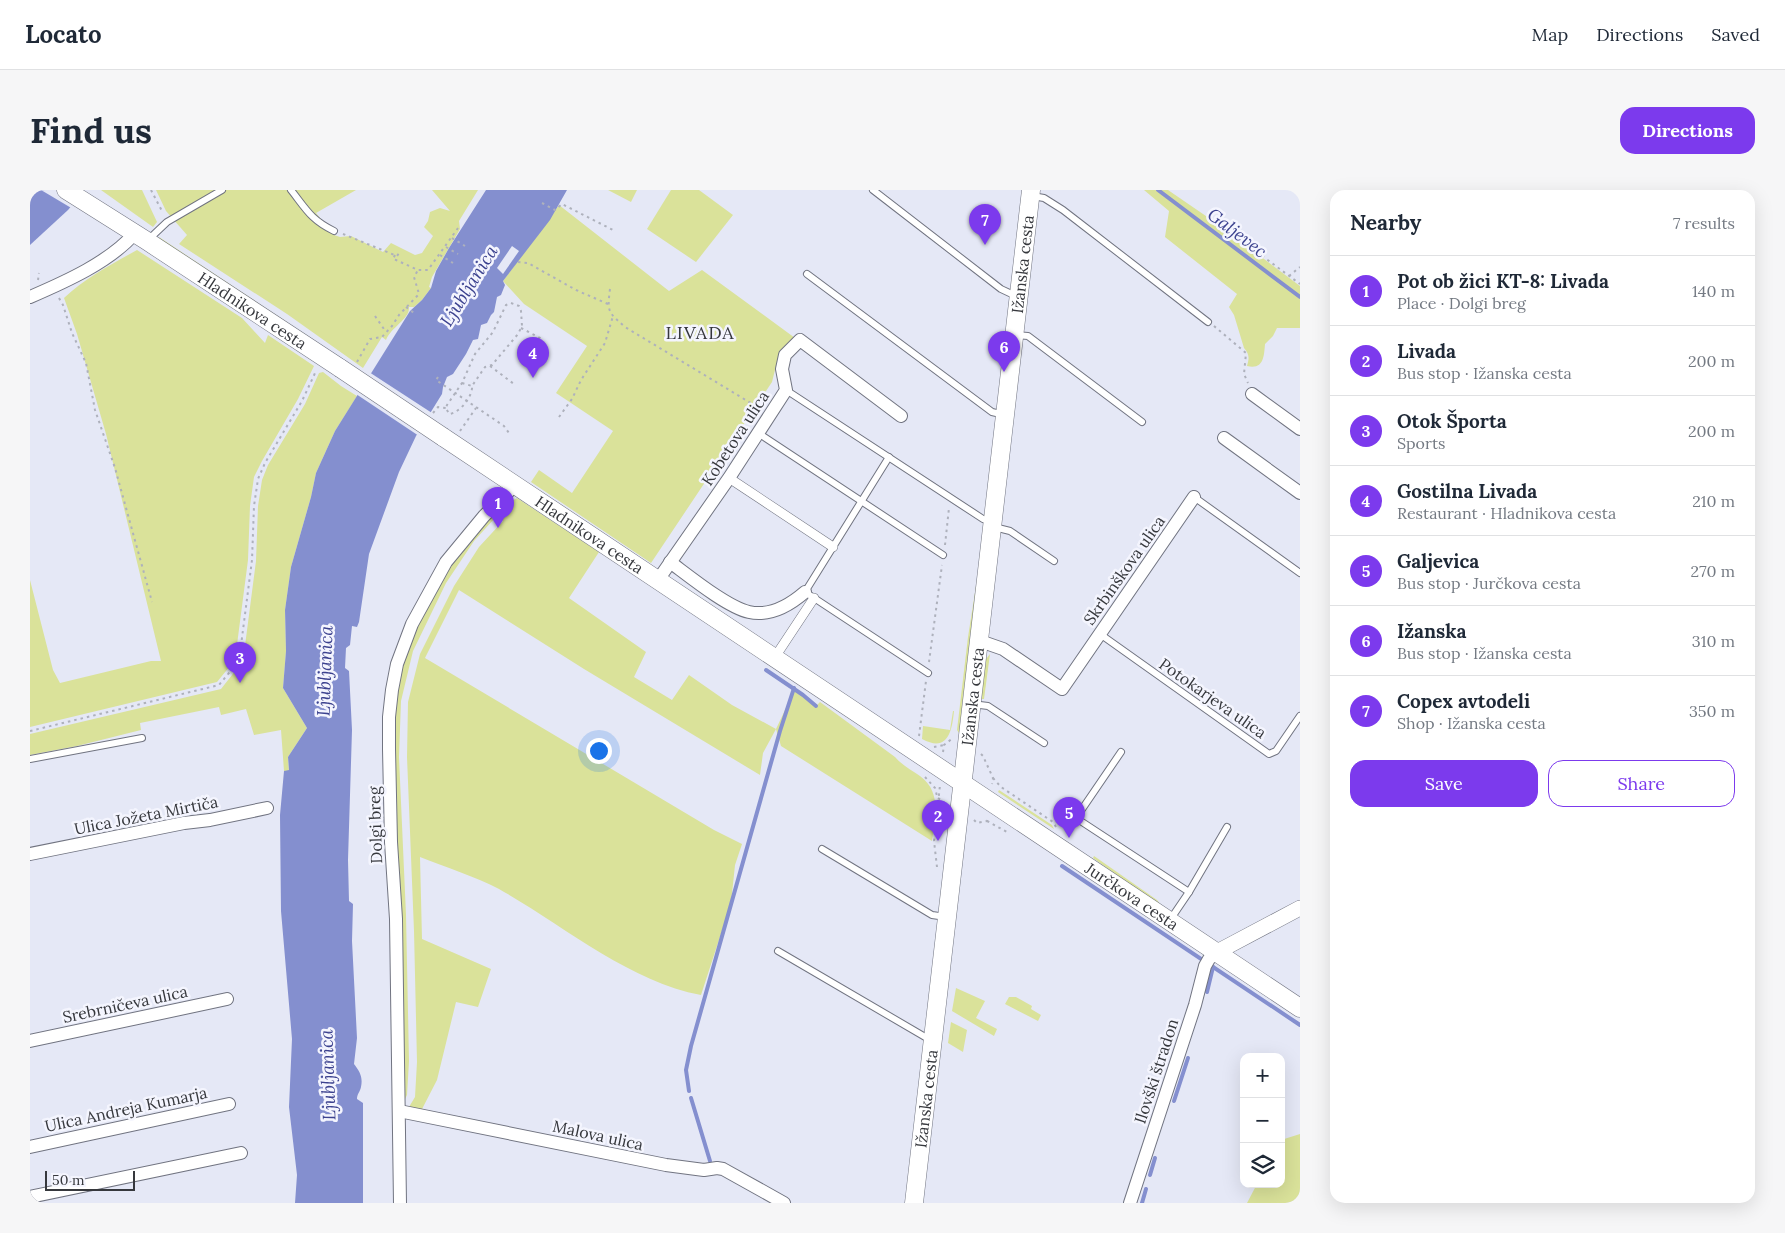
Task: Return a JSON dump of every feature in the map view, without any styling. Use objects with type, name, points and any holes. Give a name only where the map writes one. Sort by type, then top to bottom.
[{"type":"main road","name":"Hladnikova cesta","points":[[66,190],[348,366],[452,434],[515,485],[963,783]]},
{"type":"main road","name":"Ižanska cesta","points":[[914,1203],[1031,193]]},
{"type":"main road","name":"Jurčkova cesta","points":[[963,783],[1169,921],[1210,959],[1300,1008]]},
{"type":"street","points":[[30,298],[52,288],[141,237]]},
{"type":"street","name":"Kobetova ulica","points":[[658,580],[729,478],[786,390],[782,369],[786,355],[800,340],[900,416]]},
{"type":"street","points":[[1252,394],[1300,429]]},
{"type":"street","points":[[1224,438],[1300,493]]},
{"type":"street","points":[[729,478],[833,547]]},
{"type":"street","name":"Dolgi breg","points":[[400,1203],[396,919],[389,766],[389,717],[392,690],[397,664],[412,624],[446,562],[484,516],[515,485]]},
{"type":"street","name":"Skrbinškova ulica","points":[[980,641],[1003,649],[1062,689],[1194,498]]},
{"type":"street","name":"Hladnikova cesta","points":[[670,562],[736,607],[750,612],[780,609],[810,595]]},
{"type":"street","points":[[775,657],[810,595]]},
{"type":"street","name":"Ulica Jožeta Mirtiča","points":[[30,854],[267,808]]},
{"type":"street","points":[[1210,959],[1300,908]]},
{"type":"street","name":"Ilovški štradon","points":[[1130,1203],[1210,959]]},
{"type":"street","name":"Srebrničeva ulica","points":[[30,1041],[227,999]]},
{"type":"street","name":"Ulica Andreja Kumarja","points":[[30,1146],[229,1104]]},
{"type":"street","name":"Malova ulica","points":[[399,1111],[666,1166],[704,1170],[717,1168],[784,1203]]},
{"type":"street","points":[[30,1197],[241,1153]]},
{"type":"lane","points":[[141,237],[222,190]]},
{"type":"lane","points":[[291,190],[313,218],[334,231]]},
{"type":"lane","points":[[873,190],[1001,290],[1019,298]]},
{"type":"lane","points":[[1031,193],[1044,198],[1063,210],[1208,322]]},
{"type":"lane","points":[[807,274],[992,412],[1005,415]]},
{"type":"lane","points":[[1015,334],[1028,336],[1142,422]]},
{"type":"lane","points":[[786,390],[983,519],[1010,531],[1054,561]]},
{"type":"lane","points":[[758,433],[944,555]]},
{"type":"lane","points":[[889,457],[833,547],[810,595],[928,673]]},
{"type":"lane","name":"Skrbinškova ulica","points":[[1194,498],[1300,573]]},
{"type":"lane","name":"Potokarjeva ulica","points":[[1100,634],[1269,754],[1276,751],[1300,716]]},
{"type":"lane","points":[[971,704],[988,706],[1044,743]]},
{"type":"lane","points":[[30,759],[142,738]]},
{"type":"lane","points":[[1121,752],[1076,818],[1189,892]]},
{"type":"lane","points":[[1169,921],[1189,892],[1227,827]]},
{"type":"lane","points":[[822,849],[932,915],[947,917]]},
{"type":"lane","points":[[778,952],[933,1041]]},
{"type":"path","points":[[151,190],[167,222]]},
{"type":"path","points":[[542,203],[555,210],[562,204],[615,231]]},
{"type":"path","points":[[1210,217],[1300,284]]},
{"type":"path","points":[[395,255],[393,259],[418,270],[428,270],[458,228]]},
{"type":"path","points":[[351,236],[397,256],[399,253]]},
{"type":"path","points":[[452,238],[465,246]]},
{"type":"path","points":[[446,247],[458,254]]},
{"type":"path","points":[[440,255],[453,263]]},
{"type":"path","points":[[518,262],[528,263],[576,290],[608,304]]},
{"type":"path","points":[[1289,276],[1300,267]]},
{"type":"path","points":[[348,366],[370,339],[382,337],[419,294],[414,277],[418,270]]},
{"type":"path","points":[[52,288],[63,305],[72,333],[86,363],[96,410],[115,468],[152,602]]},
{"type":"path","points":[[610,289],[608,304],[610,314],[626,327],[769,415]]},
{"type":"path","points":[[432,414],[438,407],[446,408],[450,414],[454,414],[466,400],[472,390],[472,386],[485,367],[492,365],[521,328],[520,306],[508,304],[502,310],[493,332],[475,354],[462,382],[446,408]]},
{"type":"path","points":[[406,307],[414,313]]},
{"type":"path","points":[[375,316],[386,332]]},
{"type":"path","points":[[559,417],[572,399],[581,380],[605,342],[613,316]]},
{"type":"path","points":[[1208,322],[1246,353],[1245,378],[1252,394]]},
{"type":"path","points":[[521,328],[544,340]]},
{"type":"path","points":[[30,731],[219,685],[238,661],[252,560],[254,506],[258,479],[265,463],[302,401],[319,366]]},
{"type":"path","points":[[490,366],[514,384]]},
{"type":"path","points":[[434,384],[438,377]]},
{"type":"path","points":[[436,380],[504,426],[509,433]]},
{"type":"path","points":[[462,382],[472,386]]},
{"type":"path","points":[[452,434],[477,408]]},
{"type":"path","points":[[919,737],[951,498]]},
{"type":"path","points":[[943,752],[944,745],[952,737],[957,740]]},
{"type":"path","points":[[976,752],[983,756],[992,778],[1001,787],[1054,824]]},
{"type":"path","points":[[991,787],[992,778]]},
{"type":"path","points":[[940,784],[938,798],[945,802]]},
{"type":"path","points":[[973,820],[977,822],[987,821],[988,817]]},
{"type":"green space","points":[[101,190],[142,190],[157,222],[153,227]]},
{"type":"green space","points":[[156,190],[356,190],[316,213],[334,235],[340,237],[351,236],[383,252],[391,243],[415,255],[422,253],[433,236],[424,227],[430,212],[440,208],[450,211],[432,190],[478,190],[459,221],[460,229],[432,277],[429,287],[431,288],[414,307],[409,307],[407,315],[388,335],[386,340],[382,337],[363,368],[287,314],[179,244],[187,235],[166,211]]},
{"type":"green space","points":[[608,190],[637,190],[631,202]]},
{"type":"green space","points":[[671,190],[699,190],[733,215],[696,262],[647,229]]},
{"type":"green space","points":[[1144,190],[1156,190],[1300,298],[1300,328],[1277,328],[1273,336],[1265,344],[1262,361],[1257,366],[1247,366],[1248,355],[1234,315],[1229,307],[1237,294],[1165,237],[1169,211]]},
{"type":"green space","points":[[1159,190],[1168,190],[1219,225],[1300,286],[1300,296]]},
{"type":"green space","points":[[559,205],[669,291],[702,270],[795,338],[779,354],[772,382],[651,563],[531,482],[539,470],[572,493],[613,431],[556,393],[587,346],[524,304],[503,281]]},
{"type":"green space","points":[[159,237],[338,356],[337,358],[160,241]]},
{"type":"green space","points":[[137,250],[242,318],[265,343],[268,335],[314,366],[298,399],[254,477],[250,506],[248,560],[235,660],[217,682],[30,727],[30,580],[53,670],[60,683],[151,661],[161,661],[106,434],[77,334],[64,298],[108,266]]},
{"type":"green space","points":[[323,372],[357,396],[335,431],[316,473],[291,567],[285,610],[286,651],[283,688],[307,728],[288,757],[289,771],[284,771],[281,730],[254,735],[246,709],[221,715],[219,707],[140,723],[141,730],[77,746],[30,755],[30,734],[221,689],[243,661],[256,561],[258,506],[262,480],[268,465],[305,404],[319,373]]},
{"type":"green space","points":[[517,498],[599,552],[569,598],[646,652],[634,677],[672,700],[689,675],[732,705],[776,729],[763,753],[760,775],[584,669],[459,590],[425,658],[714,830],[742,844],[735,865],[731,903],[701,995],[674,988],[648,978],[622,965],[499,889],[420,857],[422,939],[491,969],[478,1007],[456,1002],[437,1080],[421,1111],[409,1107],[415,1097],[417,1062],[407,757],[408,702],[420,654],[454,586],[479,547],[503,521],[501,519],[504,515],[506,504]]},
{"type":"green space","points":[[493,513],[495,514],[494,519],[474,541],[446,583],[413,651],[401,701],[399,757],[406,915],[409,1061],[407,1095],[403,1103],[394,824],[396,689],[410,638],[440,578]]},
{"type":"green space","points":[[978,573],[959,733],[957,730],[968,637]]},
{"type":"green space","points":[[990,654],[984,699],[981,699],[986,659]]},
{"type":"green space","points":[[795,689],[815,707],[820,702],[927,782],[932,790],[935,806],[932,841],[781,746],[776,729]]},
{"type":"green space","points":[[953,711],[952,726],[947,738],[943,742],[931,743],[922,739],[923,726],[950,730]]},
{"type":"green space","points":[[999,790],[1052,825],[1054,829],[998,792]]},
{"type":"green space","points":[[1094,856],[1157,900],[1165,910],[1093,858]]},
{"type":"green space","points":[[956,988],[985,1001],[976,1018],[997,1029],[994,1036],[952,1011]]},
{"type":"green space","points":[[1009,997],[1016,997],[1032,1006],[1031,1009],[1041,1015],[1038,1021],[1005,1004]]},
{"type":"green space","points":[[951,1022],[967,1030],[963,1052],[948,1043]]},
{"type":"green space","points":[[1300,1134],[1300,1203],[1247,1203],[1255,1188],[1285,1188],[1285,1139]]},
{"type":"water","points":[[85,190],[68,210],[30,245],[30,191]]},
{"type":"water","name":"Ljubljanica","points":[[486,190],[567,190],[550,220],[503,281],[505,285],[501,295],[497,297],[494,312],[487,323],[481,325],[478,339],[473,340],[453,374],[447,377],[442,394],[416,436],[399,472],[369,554],[359,622],[357,627],[352,626],[350,645],[346,648],[345,668],[349,671],[352,730],[348,860],[349,901],[353,904],[352,941],[357,1038],[354,1064],[362,1080],[357,1099],[363,1103],[363,1203],[295,1203],[297,1175],[289,1107],[292,1039],[281,911],[280,815],[284,771],[289,770],[288,757],[307,728],[283,688],[286,651],[285,610],[291,567],[316,473],[335,431],[410,311],[431,288],[436,271]]},
{"type":"pier","points":[[41,190],[87,190],[73,209]]},
{"type":"pier","points":[[512,246],[519,251],[503,274],[497,268]]},
{"type":"pier","points":[[369,372],[432,413],[419,436],[356,394]]},
{"type":"waterway","name":"Galjevec","points":[[1158,190],[1300,297]]},
{"type":"waterway","points":[[766,670],[816,706]]},
{"type":"waterway","points":[[689,1091],[686,1070],[691,1046],[780,731],[794,688]]},
{"type":"waterway","points":[[1062,866],[1300,1025]]},
{"type":"waterway","points":[[1207,992],[1213,967]]},
{"type":"waterway","points":[[1174,1101],[1188,1058]]},
{"type":"waterway","points":[[691,1098],[710,1161]]},
{"type":"waterway","points":[[1150,1175],[1155,1158]]},
{"type":"waterway","points":[[1142,1203],[1146,1189]]},
{"type":"place","name":"Copex avtodeli","points":[[985,245]]},
{"type":"place","name":"Ižanska","points":[[1004,372]]},
{"type":"place","name":"Gostilna Livada","points":[[533,378]]},
{"type":"place","name":"Pot ob žici KT-8: Livada","points":[[498,528]]},
{"type":"place","name":"Otok Športa","points":[[240,683]]},
{"type":"place","name":"Galjevica","points":[[1069,838]]},
{"type":"place","name":"Livada","points":[[938,841]]},
{"type":"district","name":"LIVADA","points":[[700,333]]}]
